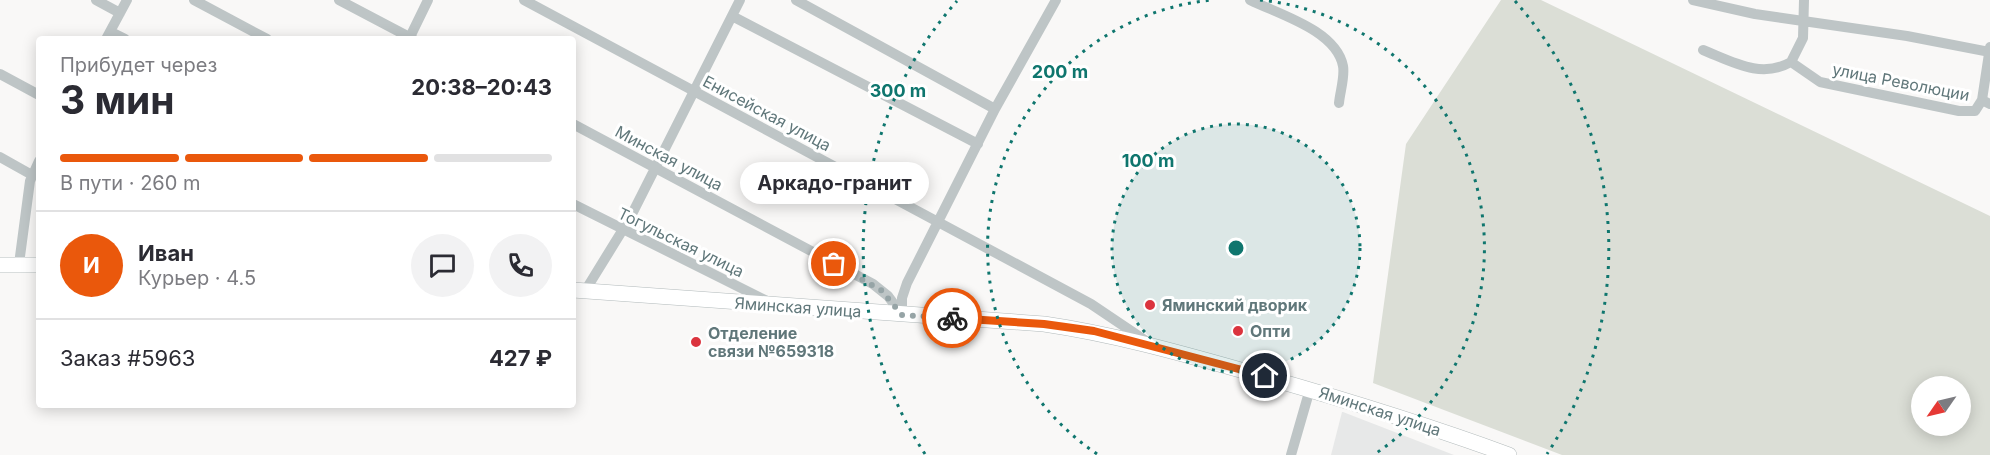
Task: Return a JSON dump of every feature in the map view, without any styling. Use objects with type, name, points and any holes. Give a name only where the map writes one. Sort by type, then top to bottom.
[{"type":"main road","points":[[0,265],[36,265]]},
{"type":"main road","name":"Яминская улица","points":[[579,290],[1044,324],[1094,331],[1310,389],[1437,429],[1509,455]]},
{"type":"street","points":[[96,0],[120,13]]},
{"type":"street","points":[[109,35],[127,0]]},
{"type":"street","points":[[194,0],[261,36]]},
{"type":"street","points":[[339,0],[407,36]]},
{"type":"street","points":[[412,36],[428,0]]},
{"type":"street","name":"Енисейская улица","points":[[524,0],[1091,304],[1151,345]]},
{"type":"street","points":[[579,290],[622,231],[740,0]]},
{"type":"street","points":[[796,0],[995,109]]},
{"type":"street","points":[[902,315],[904,290],[995,109],[1056,0]]},
{"type":"street","points":[[1250,0],[1305,24],[1325,39],[1338,56],[1343,68],[1339,103]]},
{"type":"street","points":[[1693,0],[1755,14],[1803,19],[1990,50],[1986,102]]},
{"type":"street","points":[[1703,50],[1757,71],[1771,70],[1791,62],[1803,38],[1804,0]]},
{"type":"street","points":[[732,15],[978,144]]},
{"type":"street","name":"улица Революции","points":[[1791,62],[1820,82],[1931,106],[1969,112],[1978,110],[1986,102]]},
{"type":"street","points":[[0,74],[36,93]]},
{"type":"street","name":"Минская улица","points":[[576,126],[873,284],[888,296],[902,315]]},
{"type":"street","points":[[0,157],[32,175]]},
{"type":"street","points":[[19,264],[32,175],[36,167]]},
{"type":"street","name":"Тогульская улица","points":[[576,206],[622,231],[777,305]]},
{"type":"street","points":[[1290,455],[1310,389]]},
{"type":"shaded area","points":[[1501,0],[1541,0],[1990,216],[1990,455],[1562,455],[1373,383],[1406,144]]},
{"type":"shaded area","points":[[1343,412],[1454,455],[1331,455]]},
{"type":"way so far","points":[[834,264],[873,284],[888,296],[902,315],[952,318]]},
{"type":"place","name":"Аркадо-гранит","points":[[834,264]]},
{"type":"place","name":"Яминский дворик","points":[[1150,305]]},
{"type":"place","name":"Опти","points":[[1238,331]]},
{"type":"place","name":"Отделение связи №659318","points":[[696,342]]},
{"type":"route","points":[[952,318],[1044,324],[1094,331],[1132,339],[1265,376]]}]
